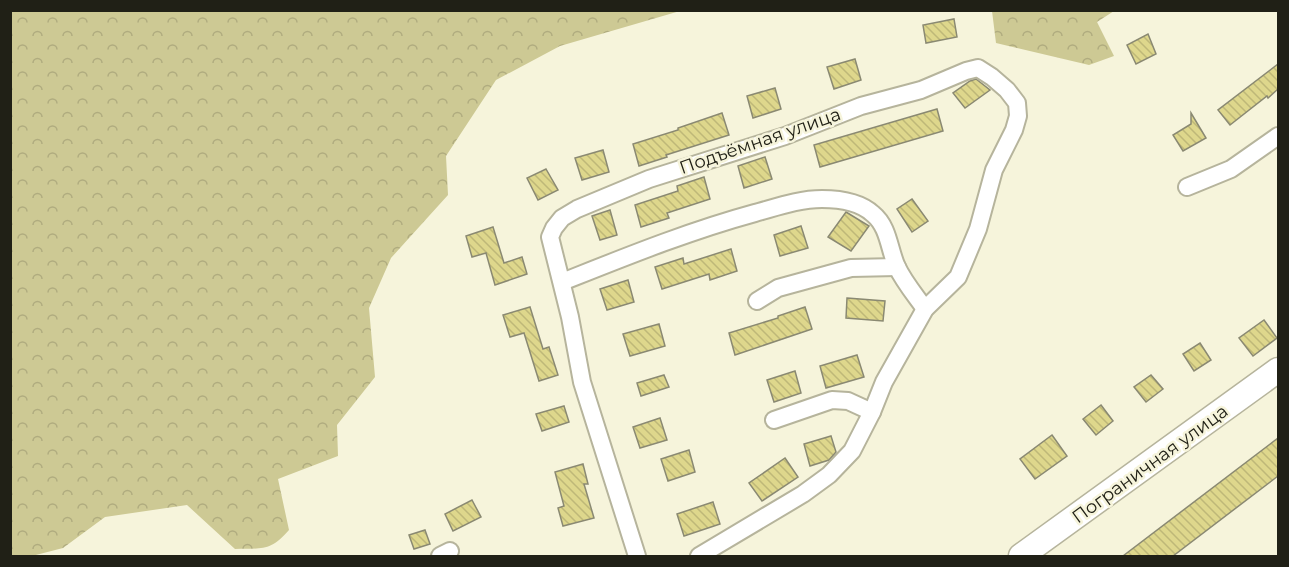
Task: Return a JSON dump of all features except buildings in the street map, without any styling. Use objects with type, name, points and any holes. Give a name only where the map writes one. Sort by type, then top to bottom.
[{"type":"main road","name":"Пограничная улица","points":[[1021,556],[1278,370]]},
{"type":"street","name":"Подъёмная улица","points":[[637,556],[582,382],[570,317],[550,237],[562,218],[577,209],[648,179],[785,136],[861,106],[921,90],[978,68],[992,76],[1017,102],[1018,116],[1014,130],[994,170],[978,230],[958,277],[925,309]]},
{"type":"street","points":[[1187,187],[1231,169],[1278,136]]},
{"type":"street","points":[[562,282],[720,223],[797,201],[842,200],[874,214],[885,230],[897,267],[925,309],[884,382],[852,451],[829,475],[803,494],[699,556]]},
{"type":"street","points":[[757,301],[778,288],[851,268],[897,267]]},
{"type":"street","points":[[774,420],[832,400],[848,401],[872,412]]},
{"type":"green space","points":[[10,11],[680,11],[560,46],[496,80],[446,156],[448,195],[391,258],[369,308],[375,377],[337,425],[338,456],[278,479],[289,530],[282,537],[265,547],[235,549],[187,505],[105,517],[63,548],[32,556],[10,555]]},
{"type":"green space","points":[[992,11],[1114,11],[1097,22],[1114,56],[1089,65],[996,43]]}]
